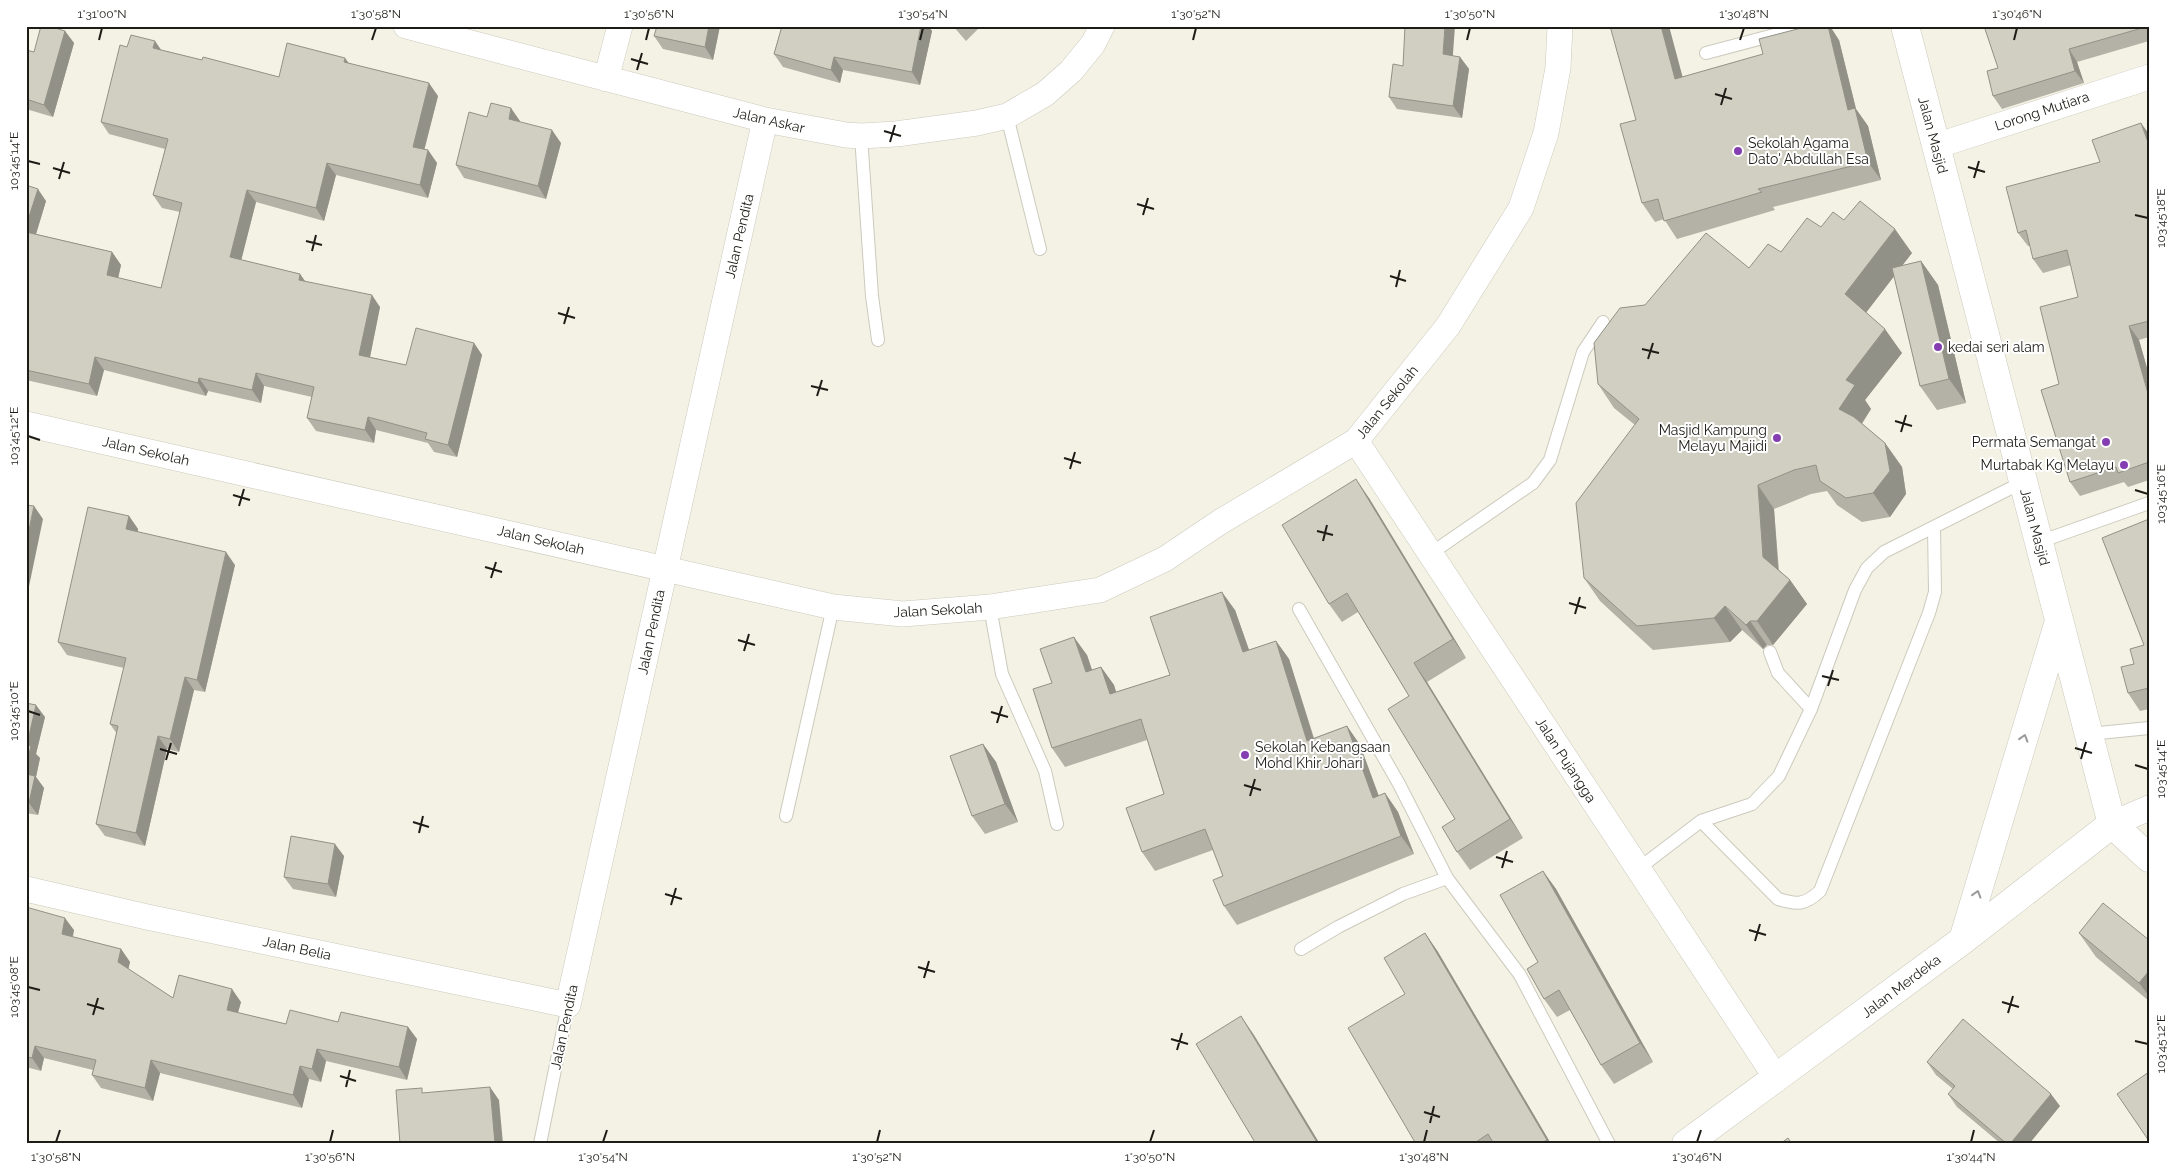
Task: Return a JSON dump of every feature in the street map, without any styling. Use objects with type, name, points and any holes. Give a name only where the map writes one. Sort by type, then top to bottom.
[{"type":"main road","name":"Jalan Masjid","points":[[1904,26],[2112,824]]},
{"type":"main road","points":[[1963,940],[2059,620]]},
{"type":"main road","points":[[2112,824],[2149,858]]},
{"type":"main road","name":"Jalan Merdeka","points":[[1686,1144],[1777,1079],[1963,940],[2112,824]]},
{"type":"street","name":"Jalan Askar","points":[[406,26],[765,120],[861,136],[896,134],[977,123],[1006,116],[1045,94],[1071,71],[1093,44],[1102,26]]},
{"type":"street","points":[[606,79],[620,26]]},
{"type":"street","name":"Jalan Sekolah","points":[[26,424],[833,607],[902,614],[990,607],[1100,590],[1165,559],[1220,522],[1356,441],[1448,326],[1521,208],[1546,133],[1558,68],[1560,26]]},
{"type":"street","name":"Lorong Mutiara","points":[[1936,146],[2149,77]]},
{"type":"street","name":"Jalan Pendita","points":[[568,1005],[765,120]]},
{"type":"street","name":"Jalan Pujangga","points":[[1356,441],[1777,1079]]},
{"type":"street","points":[[2112,824],[2149,808]]},
{"type":"street","name":"Jalan Belia","points":[[26,889],[157,919],[568,1005]]},
{"type":"lane","points":[[1706,53],[1808,26]]},
{"type":"lane","points":[[1006,116],[1040,249]]},
{"type":"lane","points":[[861,136],[872,296],[878,340]]},
{"type":"lane","points":[[1430,554],[1533,483],[1550,460],[1583,352],[1603,322]]},
{"type":"lane","points":[[1638,869],[1701,820],[1752,804],[1778,776],[1811,709],[1855,590],[1867,568],[1884,552],[2023,482]]},
{"type":"lane","points":[[2039,542],[2149,503]]},
{"type":"lane","points":[[1701,820],[1778,899],[1793,903],[1809,901],[1820,891],[1929,613],[1935,592],[1934,527]]},
{"type":"lane","points":[[786,816],[833,607]]},
{"type":"lane","points":[[990,607],[1002,674],[1045,771],[1056,824]]},
{"type":"lane","points":[[1299,609],[1399,784],[1447,878],[1520,975],[1609,1144]]},
{"type":"lane","points":[[1770,652],[1778,673],[1811,709]]},
{"type":"lane","points":[[2089,734],[2149,728]]},
{"type":"lane","points":[[1301,949],[1338,927],[1403,894],[1447,878]]},
{"type":"lane","name":"Jalan Pendita","points":[[540,1144],[568,1005]]},
{"type":"building","points":[[41,26],[49,26],[65,31],[44,105],[26,99],[26,50],[34,52]]},
{"type":"building","points":[[657,26],[709,26],[705,47],[654,36]]},
{"type":"building","points":[[782,26],[921,26],[912,72],[834,57],[831,70],[774,54]]},
{"type":"building","points":[[1405,26],[1445,26],[1443,54],[1460,57],[1453,106],[1389,97],[1393,64],[1403,66]]},
{"type":"building","points":[[1610,26],[1661,26],[1675,79],[1763,54],[1759,39],[1809,26],[1828,26],[1848,110],[1855,108],[1868,162],[1758,189],[1762,192],[1664,221],[1658,199],[1642,203],[1620,124],[1636,120]]},
{"type":"building","points":[[1984,26],[2149,26],[2069,49],[2075,71],[1993,96],[1987,71],[1998,68]]},
{"type":"building","points":[[131,35],[155,41],[153,48],[202,60],[203,57],[279,77],[287,43],[345,58],[344,62],[429,83],[413,147],[428,150],[420,185],[327,163],[316,208],[247,190],[230,257],[300,274],[299,280],[372,295],[359,355],[406,365],[416,328],[474,343],[448,445],[425,439],[427,433],[368,417],[365,430],[307,418],[314,387],[256,373],[252,390],[199,378],[198,383],[95,357],[89,384],[26,370],[26,232],[112,252],[107,275],[161,288],[182,203],[153,195],[168,139],[101,122],[120,45],[127,47]]},
{"type":"building","points":[[491,103],[511,108],[509,119],[552,130],[538,186],[456,165],[469,112],[487,117]]},
{"type":"building","points":[[2141,123],[2149,145],[2149,321],[2129,326],[2149,397],[2149,462],[2118,473],[2116,467],[2070,482],[2041,390],[2059,384],[2040,307],[2078,297],[2067,250],[2033,259],[2026,230],[2018,233],[2006,187],[2100,162],[2092,140]]},
{"type":"building","points":[[26,185],[38,189],[26,226]]},
{"type":"building","name":"Masjid Kampung Melayu Majidi","points":[[1860,201],[1895,229],[1845,294],[1885,329],[1846,380],[1855,385],[1839,409],[1854,417],[1885,443],[1890,471],[1873,493],[1846,498],[1820,481],[1816,465],[1794,470],[1758,485],[1763,557],[1790,580],[1757,621],[1750,621],[1746,625],[1725,606],[1714,618],[1637,626],[1584,578],[1576,503],[1639,419],[1598,384],[1594,343],[1620,308],[1645,305],[1706,233],[1749,268],[1768,244],[1781,252],[1807,218],[1821,227],[1833,212],[1844,220]]},
{"type":"building","points":[[1921,261],[1949,379],[1920,386],[1892,268]]},
{"type":"building","points":[[1356,479],[1453,639],[1414,663],[1510,819],[1457,852],[1442,827],[1455,819],[1388,709],[1409,696],[1347,593],[1329,604],[1282,525]]},
{"type":"building","points":[[26,505],[34,506],[26,544]]},
{"type":"building","points":[[88,507],[129,516],[126,529],[226,552],[197,680],[185,677],[170,739],[158,736],[136,833],[96,824],[118,726],[110,724],[126,658],[58,642]]},
{"type":"building","points":[[2149,519],[2149,688],[2128,693],[2121,667],[2134,664],[2130,649],[2144,645],[2102,538]]},
{"type":"building","points":[[1222,592],[1243,652],[1276,641],[1307,741],[1347,726],[1373,798],[1385,793],[1401,836],[1224,906],[1213,880],[1223,876],[1205,829],[1142,852],[1126,808],[1164,794],[1141,719],[1052,748],[1033,689],[1052,683],[1040,649],[1074,637],[1086,672],[1101,667],[1110,694],[1170,675],[1150,617]]},
{"type":"building","points":[[26,703],[36,705],[27,745],[31,746],[26,766]]},
{"type":"building","points":[[983,744],[1005,804],[972,816],[950,756]]},
{"type":"building","points":[[26,774],[35,776],[29,803],[26,802]]},
{"type":"building","points":[[291,836],[335,844],[328,884],[284,877]]},
{"type":"building","points":[[1543,871],[1640,1043],[1601,1065],[1559,990],[1544,999],[1527,969],[1538,962],[1500,895]]},
{"type":"building","points":[[2103,903],[2149,940],[2149,971],[2139,983],[2079,933]]},
{"type":"building","points":[[26,907],[65,918],[62,934],[121,949],[118,962],[173,998],[179,975],[232,989],[227,1010],[286,1024],[290,1010],[338,1022],[341,1012],[408,1027],[399,1067],[317,1049],[312,1069],[300,1066],[293,1095],[151,1060],[145,1088],[92,1075],[96,1060],[35,1046],[32,1058],[26,1057]]},
{"type":"building","points":[[1425,933],[1547,1140],[1540,1144],[1494,1144],[1488,1134],[1473,1144],[1416,1144],[1348,1028],[1405,994],[1384,958]]},
{"type":"building","points":[[1241,1016],[1318,1144],[1256,1144],[1196,1044]]},
{"type":"building","points":[[1963,1019],[2051,1094],[2010,1144],[2007,1144],[1948,1094],[1955,1086],[1927,1062]]},
{"type":"building","points":[[2149,1072],[2149,1141],[2117,1094]]},
{"type":"building","points":[[490,1087],[495,1144],[400,1144],[396,1090],[422,1088],[422,1093]]},
{"type":"building","points":[[1788,1138],[1792,1144],[1780,1144]]},
{"type":"place","name":"Sekolah Agama Dato' Abdullah Esa","points":[[1738,151]]},
{"type":"place","name":"kedai seri alam","points":[[1938,347]]},
{"type":"place","name":"Masjid Kampung Melayu Majidi","points":[[1777,438]]},
{"type":"place","name":"Permata Semangat","points":[[2106,442]]},
{"type":"place","name":"Murtabak Kg Melayu","points":[[2124,465]]},
{"type":"place","name":"Sekolah Kebangsaan Mohd Khir Johari","points":[[1245,755]]}]
